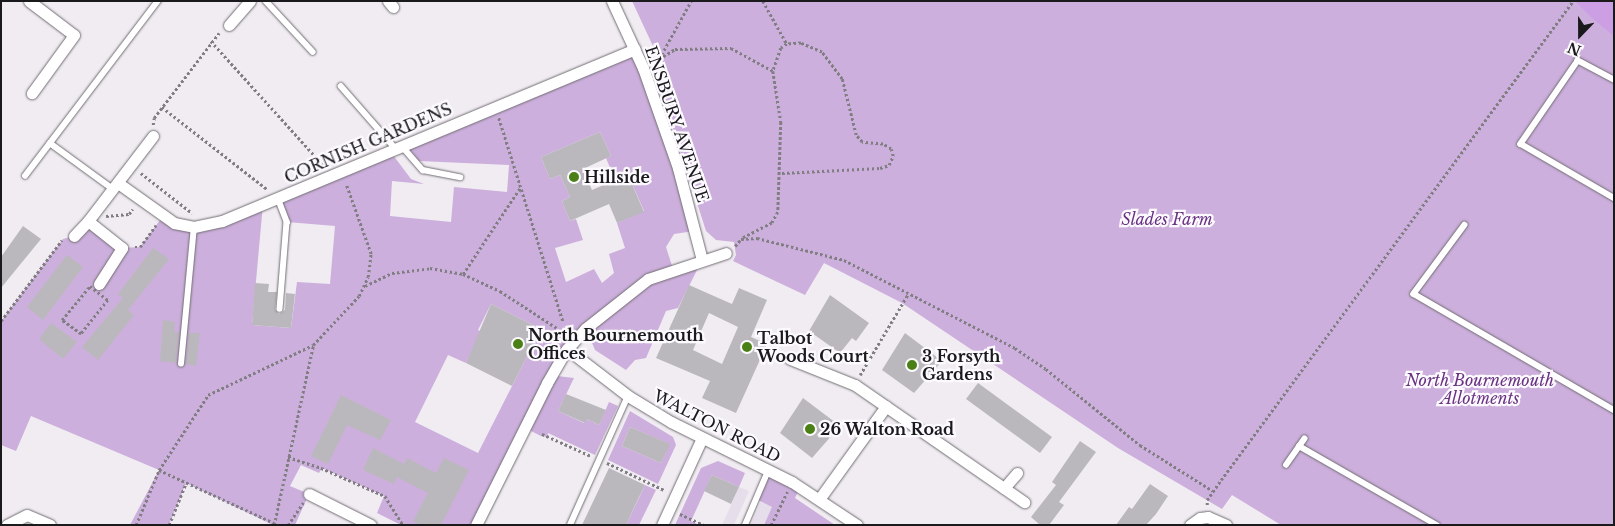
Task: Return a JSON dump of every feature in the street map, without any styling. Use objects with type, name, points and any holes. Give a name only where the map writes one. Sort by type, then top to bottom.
[{"type":"street","points":[[29,1],[74,35],[32,93]]},
{"type":"street","points":[[229,25],[250,1]]},
{"type":"street","name":"ENSBURY AVENUE","points":[[612,1],[643,68],[678,168],[702,260]]},
{"type":"street","name":"CORNISH GARDENS","points":[[115,186],[174,223],[194,227],[222,221],[635,49]]},
{"type":"street","points":[[74,236],[88,221],[153,136]]},
{"type":"street","points":[[88,221],[122,248],[99,284]]},
{"type":"street","points":[[476,525],[567,349],[612,305],[648,279],[726,253]]},
{"type":"street","name":"WALTON ROAD","points":[[567,349],[628,396],[702,438],[792,482],[820,498],[857,525]]},
{"type":"street","points":[[790,359],[855,385],[1024,502]]},
{"type":"street","points":[[820,498],[886,406]]},
{"type":"street","points":[[662,525],[702,438]]},
{"type":"street","points":[[1004,488],[1017,473]]},
{"type":"street","points":[[309,494],[370,525]]},
{"type":"street","points":[[4,524],[27,515],[50,525]]},
{"type":"street","points":[[1190,525],[1208,517],[1226,525]]},
{"type":"lane","points":[[25,176],[158,1]]},
{"type":"lane","points":[[266,1],[312,52]]},
{"type":"lane","points":[[1614,80],[1578,61],[1521,144],[1614,198]]},
{"type":"lane","points":[[341,86],[423,170],[460,177]]},
{"type":"lane","points":[[50,143],[115,186]]},
{"type":"lane","points":[[278,198],[287,222],[280,308]]},
{"type":"lane","points":[[1465,225],[1414,294],[1614,410]]},
{"type":"lane","points":[[181,364],[194,227]]},
{"type":"lane","points":[[570,525],[628,396]]},
{"type":"lane","points":[[1286,465],[1304,439]]},
{"type":"lane","points":[[1299,446],[1437,525]]},
{"type":"lane","points":[[745,525],[768,471]]},
{"type":"path","points":[[659,59],[691,1]]},
{"type":"path","points":[[764,1],[787,44]]},
{"type":"path","points":[[1208,517],[1207,500],[1213,491],[1573,1]]},
{"type":"path","points":[[153,136],[154,118],[211,41],[229,25]]},
{"type":"path","points":[[136,525],[159,470],[208,396],[313,345],[343,316],[364,286],[371,254],[336,174],[211,41]]},
{"type":"path","points":[[726,253],[741,239],[772,223],[778,212],[782,173],[781,122],[773,71],[781,48],[787,44],[801,43],[822,52],[842,79],[856,135],[862,142],[883,144],[891,149],[893,156],[890,165],[880,168],[782,173]]},
{"type":"path","points":[[643,68],[675,49],[731,48],[773,71]]},
{"type":"path","points":[[162,107],[278,198]]},
{"type":"path","points":[[495,107],[563,321]]},
{"type":"path","points":[[131,165],[206,224]]},
{"type":"path","points":[[464,274],[520,188]]},
{"type":"path","points":[[122,248],[140,247],[163,216]]},
{"type":"path","points":[[1,321],[62,239],[74,236]]},
{"type":"path","points":[[741,239],[757,238],[837,258],[1014,348],[1046,369],[1140,445],[1213,491]]},
{"type":"path","points":[[364,286],[392,273],[430,268],[464,274],[500,291],[557,328]]},
{"type":"path","points":[[90,286],[108,300],[81,334],[62,320],[90,286]]},
{"type":"path","points":[[855,385],[908,294]]},
{"type":"path","points":[[159,470],[274,524],[313,345]]},
{"type":"path","points":[[288,457],[321,468],[385,496],[403,525]]},
{"type":"path","points":[[771,525],[792,482]]},
{"type":"path","points":[[168,525],[186,483]]},
{"type":"path","points":[[288,525],[309,494]]},
{"type":"path","points":[[669,509],[704,525]]},
{"type":"shaded area","points":[[1574,1],[1614,1],[1614,37],[1592,18]]},
{"type":"shaded area","points":[[739,487],[749,491],[734,525],[722,525]]},
{"type":"shaded area","points":[[761,502],[773,507],[764,525],[751,525]]},
{"type":"green space","name":"Slades Farm","points":[[632,1],[1574,1],[1614,37],[1614,525],[1281,525],[1232,495],[1222,509],[1118,448],[902,303],[824,263],[805,295],[733,261],[736,255],[734,242],[716,240],[706,231],[655,71],[659,59]]},
{"type":"green space","points":[[635,49],[694,231],[674,234],[666,247],[673,269],[702,260],[678,308],[666,311],[646,358],[635,360],[626,370],[595,350],[586,328],[567,349],[476,525],[401,525],[377,513],[384,496],[322,468],[319,473],[301,465],[290,486],[309,494],[295,525],[273,525],[186,483],[169,525],[130,525],[159,470],[31,416],[16,451],[1,445],[1,321],[63,239],[74,236],[88,221],[122,248],[140,247],[163,216],[194,227],[263,204],[252,325],[291,328],[297,282],[330,284],[335,226],[287,222],[278,198],[390,151],[411,179],[424,184],[392,181],[390,216],[451,222],[454,187],[507,192],[509,165],[419,161],[406,145]],"holes":[[[600,132],[611,156],[606,158],[613,175],[626,170],[644,211],[617,223],[625,248],[609,254],[614,273],[602,283],[594,269],[566,282],[555,248],[583,240],[576,219],[570,221],[562,201],[570,197],[560,175],[550,179],[541,157]],[[491,304],[541,329],[478,453],[415,422],[448,355],[466,363],[474,346],[503,343],[478,330]]]},
{"type":"green space","points":[[557,376],[574,378],[558,411],[584,423],[587,419],[599,425],[609,402],[618,406],[595,455],[548,433],[547,437],[529,430]]},
{"type":"green space","points":[[630,411],[673,437],[676,445],[658,484],[608,460]],"holes":[[[630,427],[669,444],[661,463],[622,446]]]},
{"type":"green space","points":[[718,461],[745,473],[739,487],[712,475],[691,521],[699,525],[675,525],[701,468]]},
{"type":"green space","points":[[768,471],[800,487],[795,498],[835,525],[764,525],[772,507],[756,499]]},
{"type":"green space","points":[[645,485],[656,490],[639,525],[626,525]]},
{"type":"building","name":"Hillside","points":[[600,132],[611,156],[583,169],[592,190],[615,180],[613,175],[626,170],[644,212],[617,223],[609,204],[570,221],[562,201],[570,197],[560,175],[550,179],[541,157]]},
{"type":"building","points":[[23,226],[41,239],[1,288],[1,257]]},
{"type":"building","points":[[153,248],[169,259],[128,310],[134,315],[98,360],[82,347],[123,298],[118,294]]},
{"type":"building","points":[[67,255],[83,267],[43,320],[27,307]]},
{"type":"building","points":[[255,283],[269,284],[268,292],[277,292],[275,309],[279,314],[285,310],[286,293],[295,294],[291,328],[252,325]]},
{"type":"building","name":"Talbot Woods Court","points":[[689,285],[732,304],[739,288],[767,300],[751,337],[767,344],[736,413],[702,398],[710,381],[656,358]],"holes":[[[709,313],[738,327],[722,364],[693,350]]]},
{"type":"building","points":[[830,295],[869,323],[856,341],[852,338],[840,353],[809,331]]},
{"type":"building","name":"North Bournemouth Offices","points":[[491,304],[541,329],[512,386],[466,363]]},
{"type":"building","points":[[163,320],[175,322],[174,332],[179,332],[176,363],[160,361]]},
{"type":"building","points":[[51,323],[77,342],[63,359],[39,339]]},
{"type":"building","points":[[189,333],[200,333],[196,366],[186,364]]},
{"type":"building","name":"3 Forsyth Gardens","points":[[905,333],[942,361],[914,393],[882,370]]},
{"type":"building","points":[[978,383],[1052,437],[1040,453],[966,399]]},
{"type":"building","points":[[566,394],[606,410],[599,425],[587,419],[585,423],[558,411]]},
{"type":"building","points":[[341,395],[391,420],[380,440],[347,425],[328,464],[311,456]]},
{"type":"building","name":"26 Walton Road","points":[[803,398],[840,426],[812,458],[780,433]]},
{"type":"building","points":[[630,427],[670,444],[661,463],[622,446]]},
{"type":"building","points":[[1080,441],[1096,452],[1059,502],[1064,505],[1049,525],[1040,525],[1031,517],[1056,485],[1052,482]]},
{"type":"building","points":[[373,448],[404,464],[407,458],[436,473],[444,458],[469,470],[441,525],[421,525],[413,521],[428,493],[397,477],[394,484],[363,470]]},
{"type":"building","points":[[609,468],[645,485],[626,525],[582,525]]},
{"type":"building","points":[[712,475],[739,487],[731,504],[704,491]]},
{"type":"building","points":[[1150,484],[1168,496],[1156,514],[1146,525],[1116,525],[1129,507],[1132,509]]},
{"type":"place","name":"Hillside","points":[[574,177]]},
{"type":"place","name":"North Bournemouth Offices","points":[[518,344]]},
{"type":"place","name":"Talbot Woods Court","points":[[747,347]]},
{"type":"place","name":"3 Forsyth Gardens","points":[[912,365]]},
{"type":"place","name":"26 Walton Road","points":[[810,429]]},
{"type":"park label","name":"North Bournemouth Allotments","points":[[1480,389]]}]
